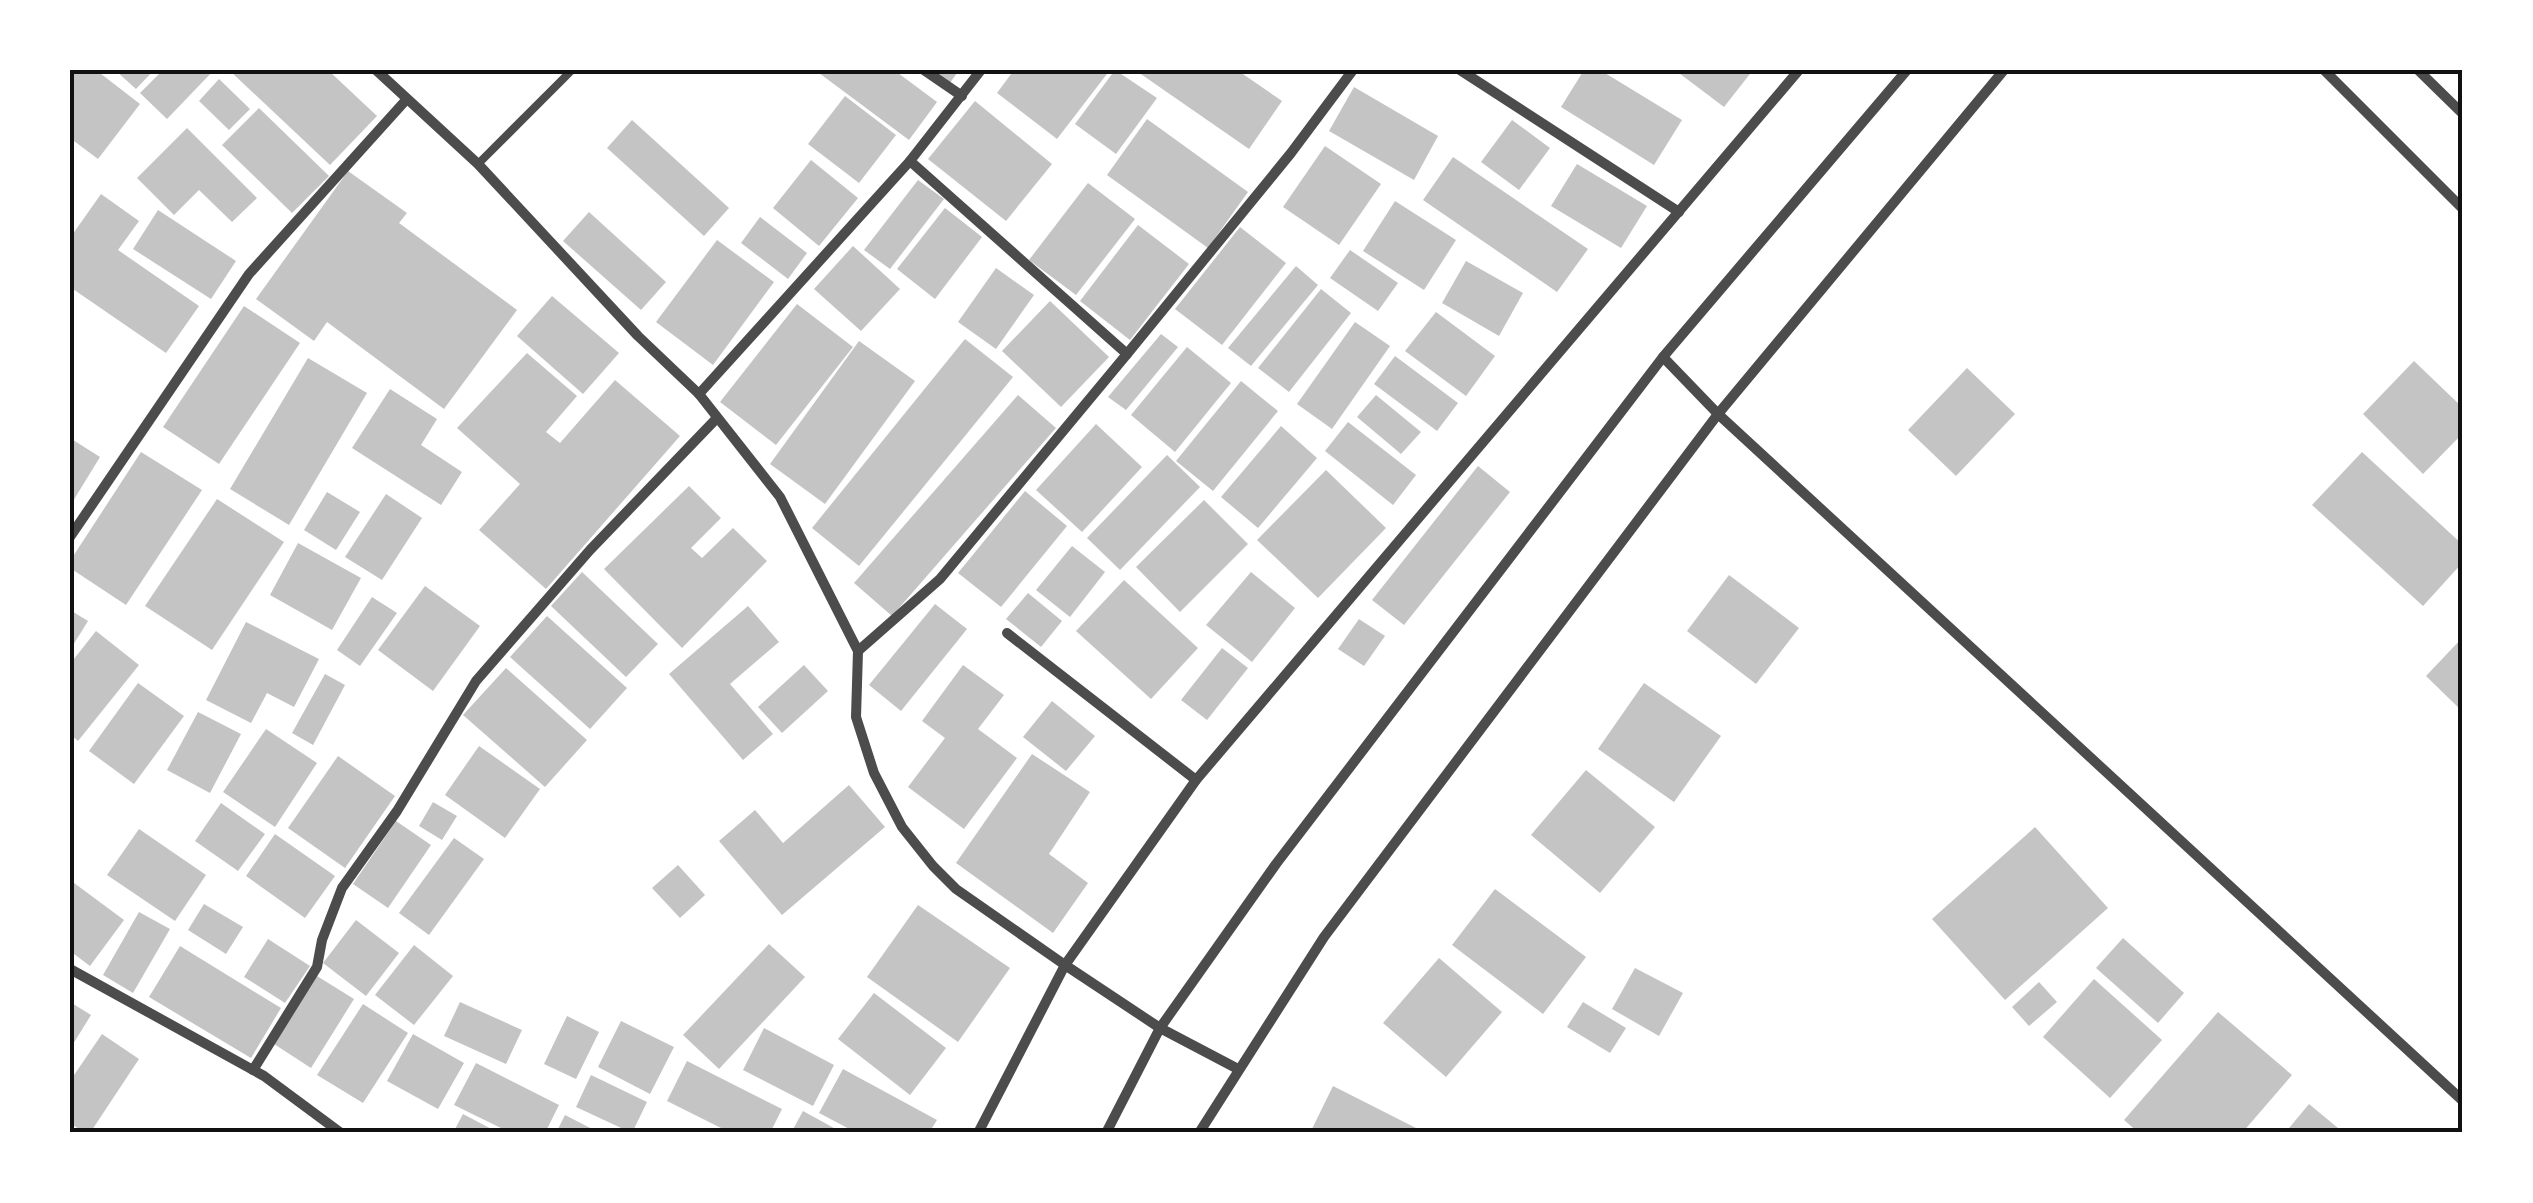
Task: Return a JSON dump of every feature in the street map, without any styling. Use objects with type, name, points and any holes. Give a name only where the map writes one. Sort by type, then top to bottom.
[{"type":"street","points":[[376,70],[478,164],[638,336],[698,394],[780,497],[858,650],[856,716],[874,773],[902,827],[956,890],[1160,1028],[1238,1068]]},
{"type":"street","points":[[924,70],[962,96]]},
{"type":"street","points":[[698,394],[910,161],[982,70]]},
{"type":"street","points":[[858,650],[940,579],[1291,153],[1353,70]]},
{"type":"street","points":[[1460,70],[1679,212]]},
{"type":"street","points":[[978,1133],[1065,965],[1196,780],[1799,70]]},
{"type":"street","points":[[1106,1133],[1160,1028],[1276,864],[1664,357],[1907,70]]},
{"type":"street","points":[[1199,1133],[1324,938],[1718,414],[2004,70]]},
{"type":"street","points":[[2324,70],[2463,209]]},
{"type":"street","points":[[2418,70],[2463,114]]},
{"type":"street","points":[[71,533],[249,274],[406,100]]},
{"type":"street","points":[[910,161],[1127,354]]},
{"type":"street","points":[[1664,357],[1718,414],[2463,1101]]},
{"type":"street","points":[[257,1072],[317,967],[322,940],[342,888],[396,811],[476,682],[590,550],[716,419]]},
{"type":"street","points":[[1007,633],[1196,780]]},
{"type":"street","points":[[70,969],[257,1072],[341,1133]]},
{"type":"lane","points":[[478,164],[572,70]]},
{"type":"building","points":[[73,70],[96,70],[140,104],[98,159],[70,138]]},
{"type":"building","points":[[115,70],[154,70],[136,89]]},
{"type":"building","points":[[163,70],[214,70],[167,119],[140,93]]},
{"type":"building","points":[[229,70],[328,70],[377,116],[330,165]]},
{"type":"building","points":[[815,70],[894,70],[937,102],[909,140]]},
{"type":"building","points":[[931,70],[959,70],[950,83]]},
{"type":"building","points":[[1014,70],[1110,70],[1057,139],[997,93]]},
{"type":"building","points":[[1115,70],[1157,98],[1116,154],[1075,124]]},
{"type":"building","points":[[1135,70],[1237,70],[1282,101],[1249,149]]},
{"type":"building","points":[[1584,70],[1600,70],[1682,120],[1654,165],[1561,107]]},
{"type":"building","points":[[1675,70],[1753,70],[1724,107]]},
{"type":"building","points":[[219,79],[250,109],[229,130],[199,101]]},
{"type":"building","points":[[1354,87],[1438,136],[1414,180],[1329,131]]},
{"type":"building","points":[[845,96],[896,135],[859,183],[808,144]]},
{"type":"building","points":[[975,101],[1052,164],[1006,221],[928,159]]},
{"type":"building","points":[[259,108],[329,176],[292,213],[222,145]]},
{"type":"building","points":[[1147,119],[1248,192],[1208,248],[1107,175]]},
{"type":"building","points":[[632,120],[729,208],[704,236],[607,148]]},
{"type":"building","points":[[1512,120],[1550,148],[1519,190],[1481,162]]},
{"type":"building","points":[[187,128],[257,198],[232,222],[199,190],[174,215],[137,178]]},
{"type":"building","points":[[1325,146],[1381,184],[1339,245],[1283,207]]},
{"type":"building","points":[[1453,157],[1588,249],[1557,292],[1423,200]]},
{"type":"building","points":[[811,160],[858,198],[819,246],[773,208]]},
{"type":"building","points":[[1577,164],[1647,206],[1621,248],[1551,206]]},
{"type":"building","points":[[348,171],[407,213],[399,223],[517,310],[444,409],[327,322],[314,341],[256,299]]},
{"type":"building","points":[[918,180],[944,199],[890,269],[864,250]]},
{"type":"building","points":[[1088,183],[1135,219],[1076,295],[1029,260]]},
{"type":"building","points":[[101,194],[139,221],[118,250],[199,306],[166,353],[70,287],[70,238]]},
{"type":"building","points":[[1395,201],[1456,240],[1424,290],[1363,251]]},
{"type":"building","points":[[945,208],[982,237],[935,299],[897,269]]},
{"type":"building","points":[[158,210],[236,261],[211,299],[133,249]]},
{"type":"building","points":[[589,212],[666,282],[641,310],[563,241]]},
{"type":"building","points":[[760,217],[807,253],[788,279],[741,243]]},
{"type":"building","points":[[1138,225],[1189,264],[1130,340],[1080,301]]},
{"type":"building","points":[[1240,227],[1286,263],[1222,345],[1175,309]]},
{"type":"building","points":[[717,240],[774,282],[713,365],[656,322]]},
{"type":"building","points":[[853,246],[900,289],[861,331],[814,289]]},
{"type":"building","points":[[1350,250],[1398,283],[1378,311],[1330,278]]},
{"type":"building","points":[[1466,261],[1523,293],[1499,336],[1442,303]]},
{"type":"building","points":[[1296,266],[1318,285],[1251,366],[1228,348]]},
{"type":"building","points":[[996,268],[1034,295],[996,349],[958,322]]},
{"type":"building","points":[[1321,289],[1351,313],[1289,392],[1258,368]]},
{"type":"building","points":[[552,296],[619,353],[583,394],[517,336]]},
{"type":"building","points":[[1050,301],[1109,357],[1061,407],[1002,351]]},
{"type":"building","points":[[797,304],[853,347],[776,445],[720,402]]},
{"type":"building","points":[[244,306],[300,343],[219,464],[163,427]]},
{"type":"building","points":[[1436,312],[1495,356],[1466,396],[1405,351]]},
{"type":"building","points":[[1355,322],[1390,346],[1332,429],[1297,404]]},
{"type":"building","points":[[1161,334],[1178,347],[1126,410],[1108,397]]},
{"type":"building","points":[[965,339],[1013,377],[859,566],[812,528]]},
{"type":"building","points":[[859,341],[915,381],[825,504],[770,464]]},
{"type":"building","points":[[1187,347],[1231,383],[1175,452],[1131,415]]},
{"type":"building","points":[[527,353],[577,396],[546,432],[560,443],[615,380],[680,436],[546,589],[479,530],[520,484],[457,428]]},
{"type":"building","points":[[1395,356],[1458,403],[1437,431],[1374,384]]},
{"type":"building","points":[[308,358],[367,393],[289,525],[230,489]]},
{"type":"building","points":[[2414,361],[2463,408],[2463,433],[2423,474],[2363,414]]},
{"type":"building","points":[[1967,368],[2015,414],[1956,476],[1908,430]]},
{"type":"building","points":[[1241,381],[1278,411],[1213,491],[1176,461]]},
{"type":"building","points":[[390,389],[437,419],[421,445],[462,472],[441,505],[352,448]]},
{"type":"building","points":[[1018,395],[1056,428],[892,616],[854,583]]},
{"type":"building","points":[[1376,395],[1421,432],[1401,454],[1357,417]]},
{"type":"building","points":[[1348,422],[1416,475],[1393,505],[1325,451]]},
{"type":"building","points":[[1096,424],[1142,467],[1082,532],[1036,490]]},
{"type":"building","points":[[1281,426],[1317,458],[1258,528],[1221,497]]},
{"type":"building","points":[[70,438],[100,457],[70,506]]},
{"type":"building","points":[[141,452],[202,490],[126,605],[70,568],[70,561]]},
{"type":"building","points":[[2362,452],[2463,545],[2463,562],[2423,606],[2312,505]]},
{"type":"building","points":[[1167,455],[1200,487],[1120,570],[1087,538]]},
{"type":"building","points":[[1478,466],[1510,492],[1404,625],[1372,600]]},
{"type":"building","points":[[1326,470],[1386,528],[1318,598],[1257,540]]},
{"type":"building","points":[[689,486],[721,518],[691,548],[702,558],[733,528],[767,561],[682,648],[604,569]]},
{"type":"building","points":[[1025,491],[1067,526],[1001,607],[958,573]]},
{"type":"building","points":[[327,492],[360,512],[336,550],[304,530]]},
{"type":"building","points":[[386,494],[422,518],[382,580],[345,557]]},
{"type":"building","points":[[217,499],[284,542],[212,650],[145,606]]},
{"type":"building","points":[[1204,500],[1248,544],[1180,612],[1136,567]]},
{"type":"building","points":[[298,543],[361,578],[332,630],[270,595]]},
{"type":"building","points":[[1072,546],[1105,572],[1070,617],[1036,590]]},
{"type":"building","points":[[582,572],[658,644],[626,677],[551,606]]},
{"type":"building","points":[[1251,572],[1295,608],[1252,662],[1206,625]]},
{"type":"building","points":[[1729,575],[1799,628],[1756,684],[1687,631]]},
{"type":"building","points":[[1124,580],[1198,648],[1151,699],[1076,631]]},
{"type":"building","points":[[425,586],[480,626],[433,691],[378,650]]},
{"type":"building","points":[[1028,593],[1062,621],[1041,647],[1006,619]]},
{"type":"building","points":[[372,597],[397,613],[360,666],[337,650]]},
{"type":"building","points":[[935,604],[967,629],[901,711],[869,685]]},
{"type":"building","points":[[748,606],[779,642],[730,684],[773,734],[743,760],[669,674]]},
{"type":"building","points":[[70,610],[88,621],[70,650]]},
{"type":"building","points":[[547,616],[627,688],[590,729],[510,657]]},
{"type":"building","points":[[1359,619],[1385,636],[1364,666],[1338,649]]},
{"type":"building","points":[[246,622],[319,659],[294,707],[267,693],[251,723],[206,700]]},
{"type":"building","points":[[96,631],[139,665],[78,741],[70,734],[70,664]]},
{"type":"building","points":[[2463,637],[2463,712],[2426,676]]},
{"type":"building","points":[[1222,648],[1248,668],[1207,720],[1181,700]]},
{"type":"building","points":[[804,665],[828,691],[782,733],[758,707]]},
{"type":"building","points":[[963,665],[1004,695],[978,729],[1017,758],[964,829],[908,787],[945,738],[922,721]]},
{"type":"building","points":[[506,668],[587,740],[545,787],[463,715]]},
{"type":"building","points":[[325,674],[345,685],[313,745],[292,733]]},
{"type":"building","points":[[138,683],[184,716],[134,784],[89,751]]},
{"type":"building","points":[[1644,683],[1721,736],[1674,802],[1598,749]]},
{"type":"building","points":[[1052,701],[1095,736],[1066,771],[1023,737]]},
{"type":"building","points":[[198,712],[241,734],[210,793],[167,770]]},
{"type":"building","points":[[266,729],[317,763],[275,827],[223,792]]},
{"type":"building","points":[[479,746],[540,789],[505,838],[445,795]]},
{"type":"building","points":[[1032,754],[1090,792],[1049,854],[1088,883],[1053,933],[956,863]]},
{"type":"building","points":[[338,756],[395,796],[345,868],[288,828]]},
{"type":"building","points":[[1586,770],[1655,827],[1600,893],[1531,835]]},
{"type":"building","points":[[849,785],[885,827],[782,915],[719,841],[755,810],[783,843]]},
{"type":"building","points":[[433,802],[457,816],[442,840],[419,826]]},
{"type":"building","points":[[221,803],[265,834],[238,871],[195,841]]},
{"type":"building","points":[[396,821],[431,845],[388,908],[353,884]]},
{"type":"building","points":[[2035,827],[2108,908],[2005,1000],[1932,919]]},
{"type":"building","points":[[139,829],[206,875],[175,921],[107,875]]},
{"type":"building","points":[[275,834],[335,876],[305,918],[246,876]]},
{"type":"building","points":[[454,838],[484,859],[429,935],[399,913]]},
{"type":"building","points":[[678,865],[705,895],[680,918],[652,888]]},
{"type":"building","points":[[70,880],[124,920],[90,966],[70,951]]},
{"type":"building","points":[[1495,889],[1586,957],[1543,1014],[1452,945]]},
{"type":"building","points":[[204,904],[243,927],[226,954],[188,930]]},
{"type":"building","points":[[918,905],[1010,968],[958,1042],[867,977]]},
{"type":"building","points":[[139,912],[170,929],[133,993],[103,975]]},
{"type":"building","points":[[356,920],[399,953],[366,996],[323,963]]},
{"type":"building","points":[[2123,938],[2184,993],[2158,1023],[2096,968]]},
{"type":"building","points":[[268,939],[310,966],[285,1003],[244,977]]},
{"type":"building","points":[[769,944],[805,977],[719,1069],[683,1035]]},
{"type":"building","points":[[414,945],[453,976],[414,1025],[375,995]]},
{"type":"building","points":[[180,946],[281,1008],[251,1058],[149,997]]},
{"type":"building","points":[[1439,958],[1502,1012],[1446,1077],[1383,1023]]},
{"type":"building","points":[[1635,968],[1683,993],[1659,1036],[1612,1009]]},
{"type":"building","points":[[317,976],[354,999],[311,1068],[274,1044]]},
{"type":"building","points":[[2094,979],[2162,1040],[2110,1098],[2043,1037]]},
{"type":"building","points":[[2039,982],[2057,1002],[2029,1026],[2012,1007]]},
{"type":"building","points":[[874,993],[946,1048],[910,1095],[838,1039]]},
{"type":"building","points":[[70,1002],[91,1015],[70,1049]]},
{"type":"building","points":[[460,1002],[522,1030],[506,1064],[444,1036]]},
{"type":"building","points":[[1583,1002],[1626,1028],[1610,1053],[1567,1027]]},
{"type":"building","points":[[363,1004],[408,1033],[363,1103],[317,1075]]},
{"type":"building","points":[[2218,1012],[2292,1075],[2242,1133],[2139,1133],[2124,1120]]},
{"type":"building","points":[[567,1016],[599,1032],[576,1079],[544,1064]]},
{"type":"building","points":[[621,1021],[674,1047],[650,1094],[598,1067]]},
{"type":"building","points":[[764,1028],[834,1065],[813,1106],[743,1070]]},
{"type":"building","points":[[102,1034],[139,1059],[90,1133],[85,1133],[70,1123],[70,1081]]},
{"type":"building","points":[[413,1034],[464,1063],[438,1109],[387,1081]]},
{"type":"building","points":[[687,1061],[782,1109],[770,1133],[731,1133],[667,1101]]},
{"type":"building","points":[[476,1063],[559,1105],[545,1133],[511,1133],[454,1105]]},
{"type":"building","points":[[843,1069],[937,1120],[929,1133],[857,1133],[819,1113]]},
{"type":"building","points":[[591,1075],[647,1102],[632,1133],[576,1107]]},
{"type":"building","points":[[1333,1086],[1416,1128],[1413,1133],[1310,1133]]},
{"type":"building","points":[[2309,1104],[2344,1133],[2285,1133]]},
{"type":"building","points":[[803,1111],[843,1133],[791,1133]]},
{"type":"building","points":[[463,1114],[499,1133],[453,1133]]},
{"type":"building","points":[[565,1115],[600,1133],[556,1133]]}]
